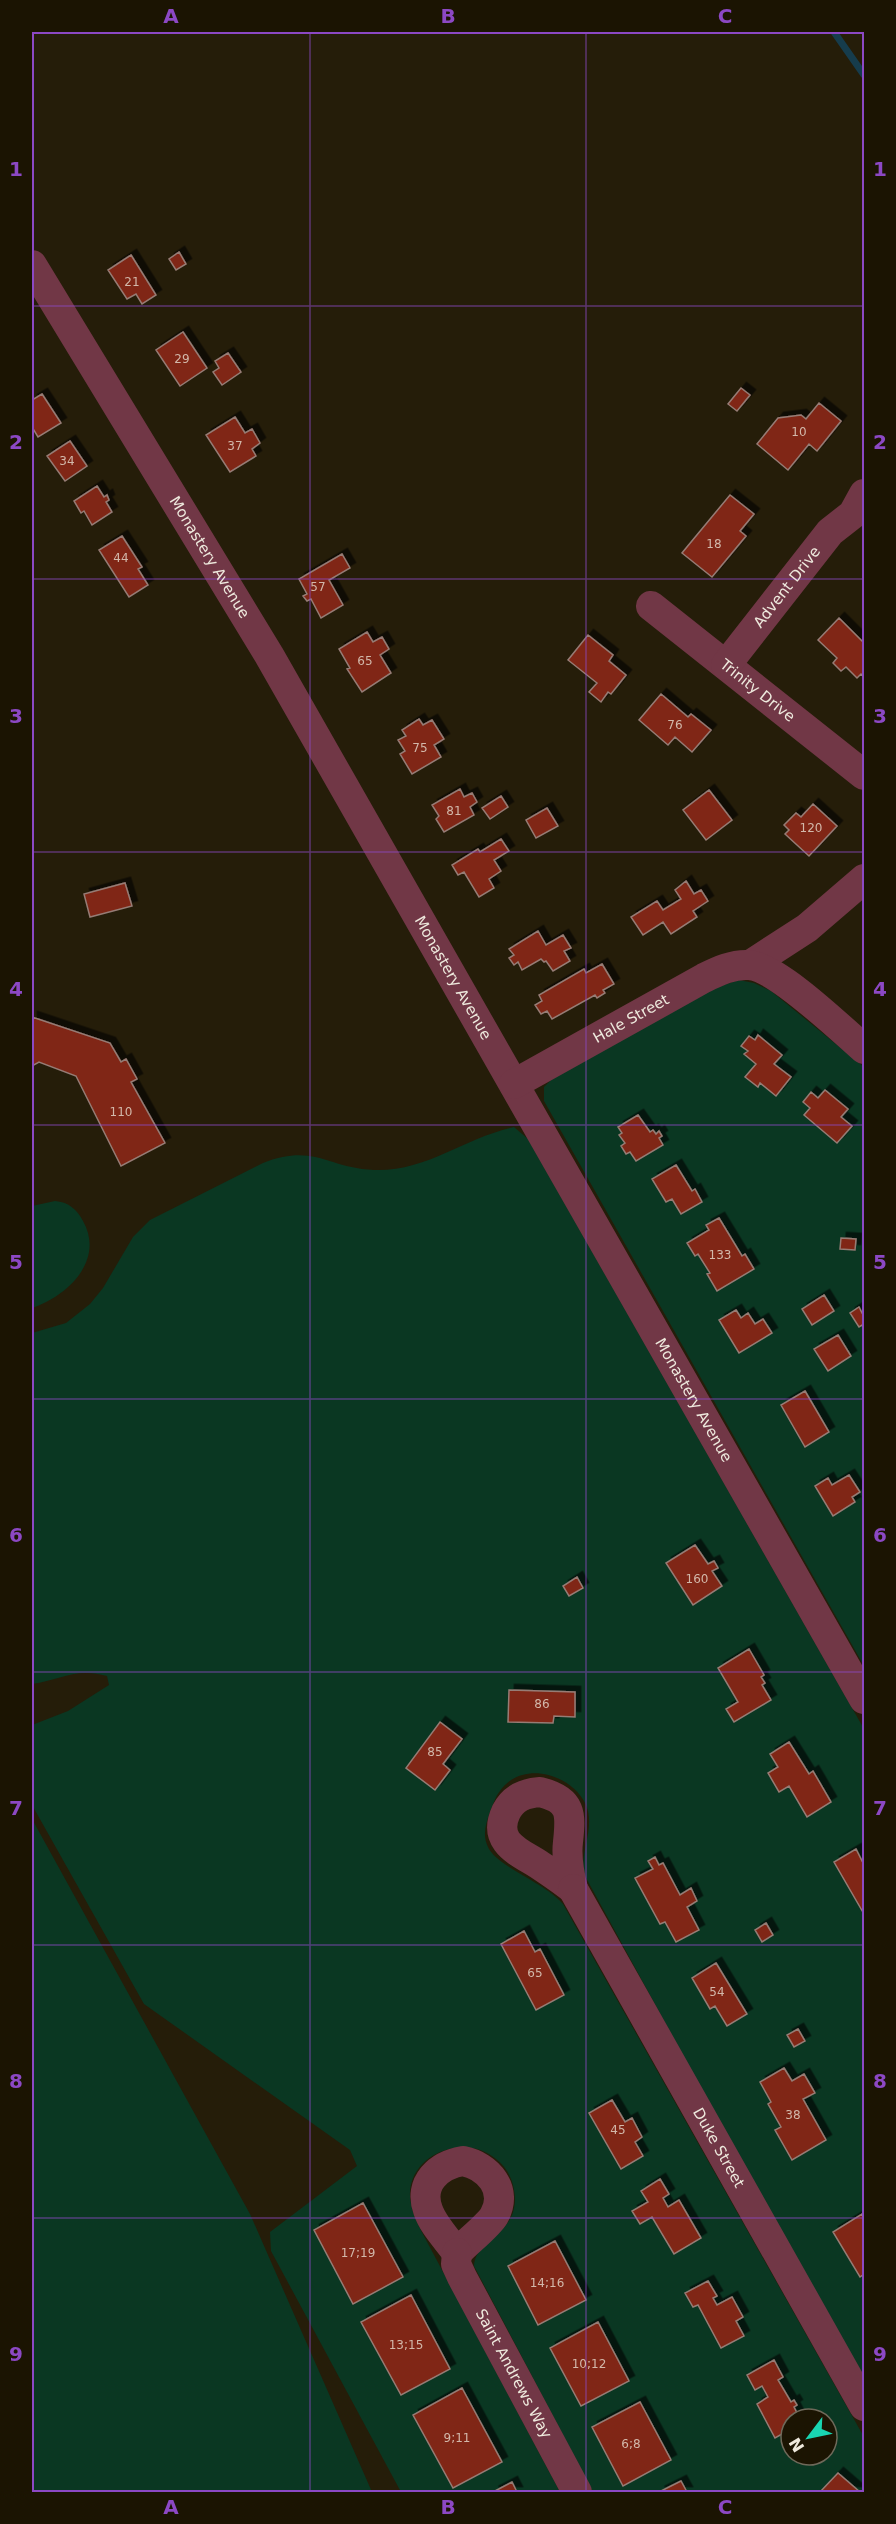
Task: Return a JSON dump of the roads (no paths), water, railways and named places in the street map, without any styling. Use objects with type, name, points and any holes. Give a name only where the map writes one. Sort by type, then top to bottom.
[{"type":"street","name":"Monastery Avenue","points":[[32,265],[241,608],[864,1699]]},
{"type":"street","name":"Advent Drive","points":[[726,665],[830,532],[861,509]]},
{"type":"street","name":"Trinity Drive","points":[[651,606],[864,775]]},
{"type":"street","name":"Hale Street","points":[[514,1084],[704,978],[734,966],[750,965],[807,928],[864,879]]},
{"type":"street","points":[[750,965],[762,969],[786,984],[864,1049]]},
{"type":"street","name":"Duke Street","points":[[573,1889],[864,2406]]},
{"type":"street","name":"Saint Andrews Way","points":[[457,2253],[456,2264],[462,2277],[577,2493]]},
{"type":"waterway","points":[[834,32],[864,75]]}]
